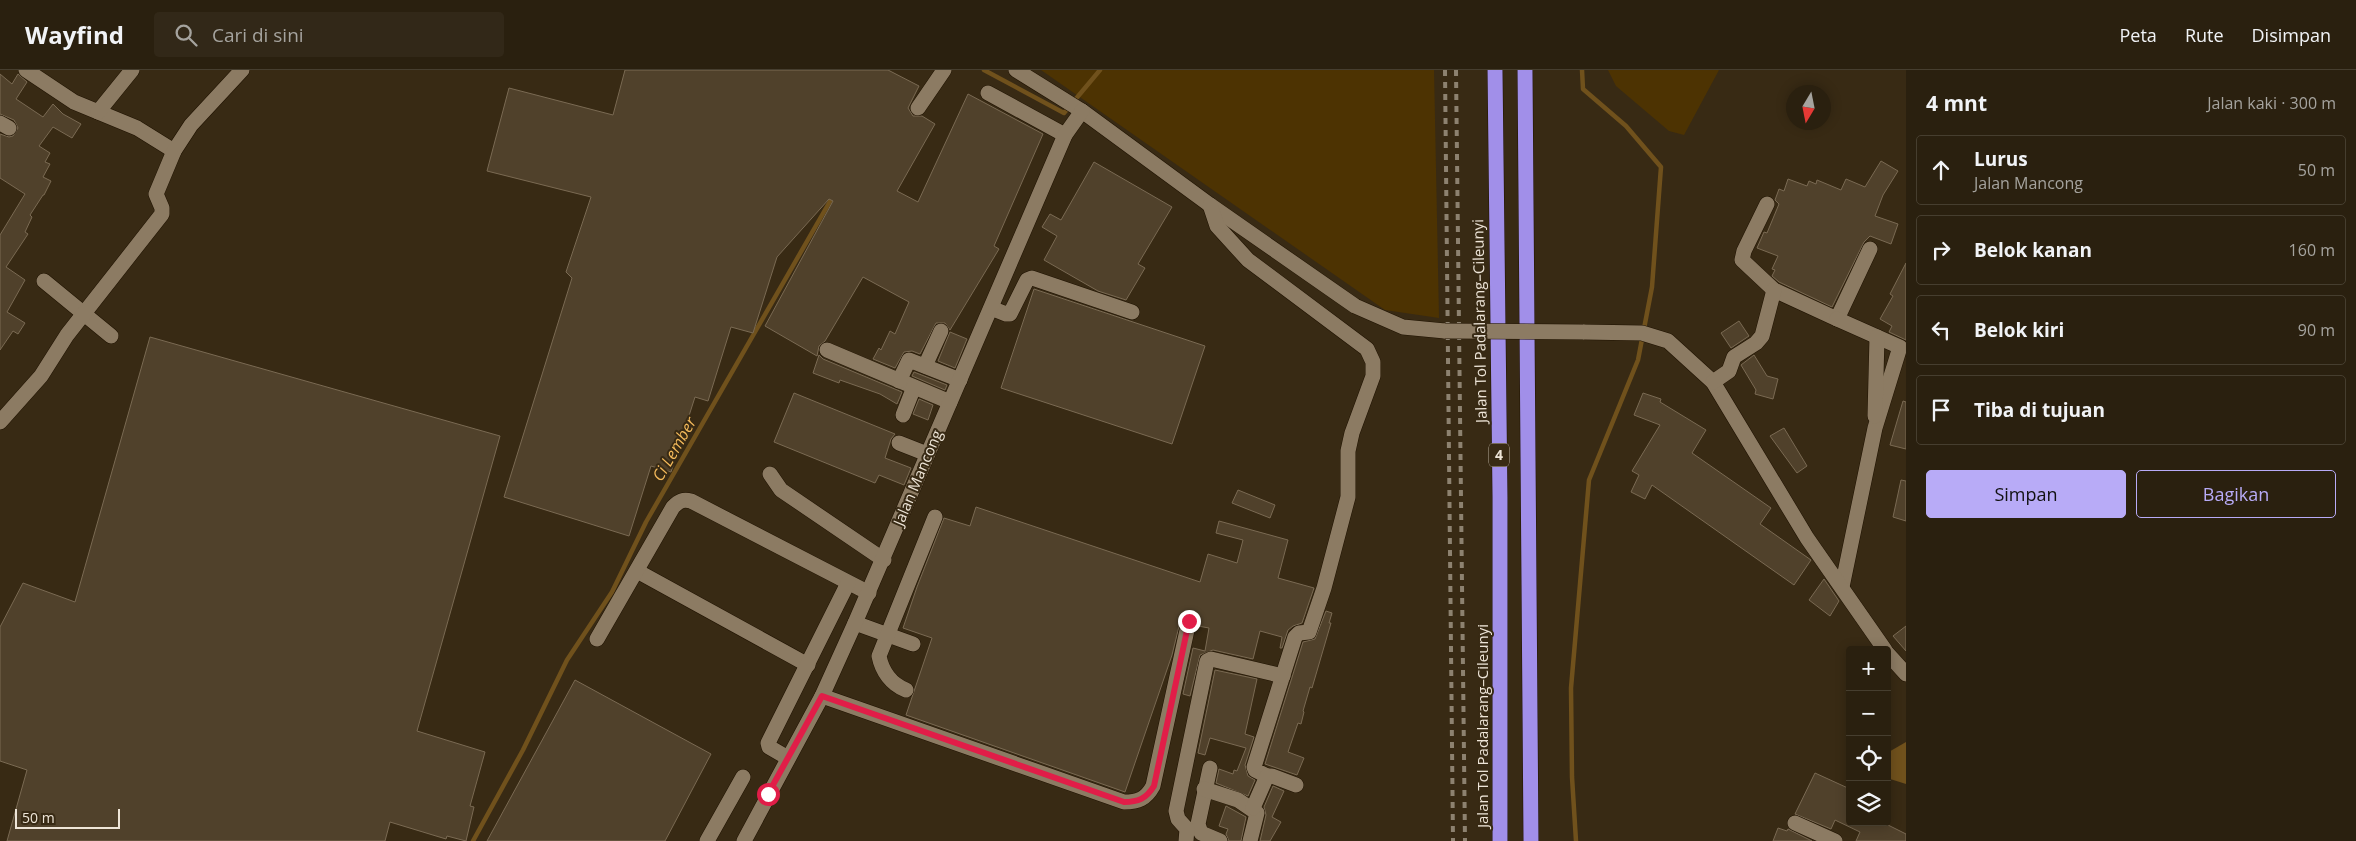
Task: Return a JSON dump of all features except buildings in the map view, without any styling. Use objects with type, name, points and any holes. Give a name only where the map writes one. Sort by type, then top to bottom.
[{"type":"highway","name":"Jalan Tol Padalarang–Cileunyi","points":[[1495,70],[1500,498],[1500,841]]},
{"type":"highway","name":"4","points":[[1525,70],[1531,841]]},
{"type":"street","points":[[98,112],[132,70]]},
{"type":"street","points":[[0,422],[41,376],[67,335],[162,214],[162,208],[156,194],[174,151],[191,126],[242,70]]},
{"type":"street","points":[[918,108],[944,70]]},
{"type":"street","points":[[1016,70],[1072,117],[1210,205],[1355,306],[1403,327],[1445,331],[1642,333],[1668,341],[1713,382],[1807,538],[1882,646]]},
{"type":"street","points":[[31,71],[74,102],[137,128],[174,151]]},
{"type":"street","points":[[988,93],[1072,117]]},
{"type":"street","name":"Jalan Mancong","points":[[744,841],[822,696],[856,623],[1072,117]]},
{"type":"street","points":[[1767,204],[1744,251],[1742,260],[1764,278],[1774,290],[1900,347],[1875,428],[1842,587]]},
{"type":"street","points":[[1210,205],[1217,226],[1248,260],[1368,349],[1373,362],[1373,376],[1352,433],[1348,451],[1348,497],[1324,588],[1309,632],[1298,633],[1295,637],[1254,767],[1255,770],[1267,776],[1296,785]]},
{"type":"street","points":[[1837,319],[1870,249]]},
{"type":"street","points":[[991,308],[1010,314],[1027,280],[1032,278],[1132,312]]},
{"type":"street","points":[[44,281],[111,336]]},
{"type":"street","points":[[1713,382],[1729,371],[1734,357],[1760,340],[1774,290]]},
{"type":"street","points":[[925,366],[941,331]]},
{"type":"street","points":[[1875,428],[1877,337]]},
{"type":"street","points":[[827,350],[950,402]]},
{"type":"street","points":[[898,381],[907,360],[960,380]]},
{"type":"street","points":[[903,414],[914,387]]},
{"type":"street","points":[[899,443],[927,454]]},
{"type":"street","points":[[770,474],[781,490],[884,560]]},
{"type":"street","points":[[597,640],[673,507],[684,500],[691,501],[869,593]]},
{"type":"street","points":[[906,690],[898,686],[881,669],[878,656],[935,517]]},
{"type":"street","points":[[637,571],[808,666]]},
{"type":"street","points":[[788,758],[768,747],[768,743],[848,583]]},
{"type":"street","points":[[822,696],[1124,802],[1134,802],[1143,799],[1154,786],[1189,621]]},
{"type":"street","points":[[856,623],[913,644]]},
{"type":"street","points":[[1891,657],[1906,674]]},
{"type":"street","points":[[1186,841],[1187,829],[1178,819],[1176,811],[1207,661],[1211,659],[1282,676]]},
{"type":"street","points":[[1210,768],[1198,824],[1199,830],[1205,835],[1220,841]]},
{"type":"street","points":[[1253,808],[1267,776]]},
{"type":"street","points":[[707,841],[743,777]]},
{"type":"street","points":[[1204,789],[1238,800],[1258,813],[1250,841]]},
{"type":"street","points":[[1795,823],[1836,841]]},
{"type":"shaded area","points":[[1041,70],[1434,70],[1439,318],[1385,310]]},
{"type":"shaded area","points":[[1608,70],[1719,70],[1684,135],[1669,131],[1616,86]]},
{"type":"shaded area","points":[[1906,742],[1906,784],[1891,779],[1891,751]]},
{"type":"waterway","name":"Ci Lember","points":[[984,70],[1064,113],[1100,70]]},
{"type":"waterway","points":[[1576,841],[1572,777],[1571,688],[1589,480],[1638,360],[1652,287],[1661,167],[1626,126],[1583,89],[1582,70]]},
{"type":"waterway","name":"Ci Lember","points":[[473,841],[523,750],[567,660],[612,592],[646,522],[833,196]]},
{"type":"railway","points":[[1445,70],[1453,841]]},
{"type":"railway","points":[[1456,70],[1465,841]]},
{"type":"route","points":[[768,794],[822,696],[1124,802],[1134,802],[1143,799],[1154,786],[1175,695],[1189,621]]}]
